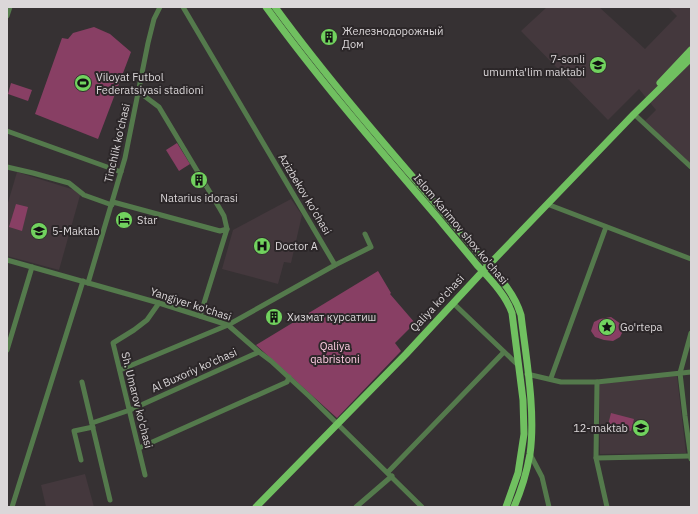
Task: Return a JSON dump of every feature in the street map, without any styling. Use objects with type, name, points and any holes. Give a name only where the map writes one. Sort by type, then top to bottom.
[{"type":"main road","name":"Islom Karimov shox ko'chasi","points":[[266,7],[291,41],[489,265],[510,291],[519,310],[531,420],[530,454],[506,507]]},
{"type":"main road","name":"Islom Karimov shox ko'chasi","points":[[275,7],[396,170],[483,271],[502,294],[510,308],[519,366],[524,434],[522,473],[514,507]]},
{"type":"main road","name":"Qaliya ko'chasi","points":[[634,114],[650,94],[691,50]]},
{"type":"main road","name":"Qaliya ko'chasi","points":[[256,507],[406,354],[483,271],[634,114],[691,58]]},
{"type":"street","points":[[7,16],[10,7]]},
{"type":"street","name":"Tinchlik ko'chasi","points":[[12,507],[112,203],[121,172],[154,19],[160,7]]},
{"type":"street","name":"Azizbekov ko'chasi","points":[[183,7],[335,265]]},
{"type":"street","points":[[139,92],[159,107],[224,216],[227,229],[200,316]]},
{"type":"street","points":[[634,114],[691,167]]},
{"type":"street","points":[[7,131],[121,172]]},
{"type":"street","points":[[7,168],[33,173],[69,184],[84,195],[112,203],[220,231],[227,229]]},
{"type":"street","points":[[547,204],[691,259]]},
{"type":"street","points":[[551,378],[606,227]]},
{"type":"street","points":[[120,370],[228,325],[371,246],[365,234]]},
{"type":"street","name":"Yangiyer ko'chasi","points":[[7,260],[159,303],[228,325],[259,352],[271,360],[338,423],[422,507]]},
{"type":"street","points":[[7,350],[32,267]]},
{"type":"street","name":"Sh. Umarov ko'chasi","points":[[145,475],[113,343],[147,320],[159,303]]},
{"type":"street","points":[[453,303],[519,366]]},
{"type":"street","points":[[691,333],[680,373],[691,459]]},
{"type":"street","name":"Al Buxoriy ko'chasi","points":[[81,460],[74,431],[130,410],[259,352]]},
{"type":"street","points":[[356,507],[390,474],[504,352]]},
{"type":"street","points":[[527,374],[551,378],[561,382],[597,382],[691,372]]},
{"type":"street","points":[[139,448],[287,382],[289,377]]},
{"type":"street","points":[[82,382],[110,500]]},
{"type":"street","points":[[597,382],[596,458],[607,507]]},
{"type":"street","points":[[530,454],[542,477],[549,507]]},
{"type":"street","points":[[596,458],[690,456]]},
{"type":"shaded area","points":[[547,7],[599,7],[645,49],[677,16],[668,7],[691,7],[691,165],[645,121],[656,110],[639,89],[608,120],[521,31]]},
{"type":"shaded area","name":"5-Maktab","points":[[17,172],[81,192],[59,270],[7,256],[7,206]]},
{"type":"shaded area","name":"Doctor A","points":[[291,199],[302,215],[291,263],[284,262],[278,284],[222,269],[233,230]]},
{"type":"shaded area","name":"12-maktab","points":[[677,376],[686,453],[600,454],[599,384]]},
{"type":"shaded area","points":[[85,474],[94,507],[46,507],[41,485]]},
{"type":"green space","name":"Viloyat Futbol Federatsiyasi stadioni","points":[[94,27],[110,34],[131,52],[98,139],[35,114],[62,38],[68,39],[73,33]]},
{"type":"green space","points":[[11,83],[32,90],[28,101],[8,94]]},
{"type":"green space","points":[[177,143],[190,164],[179,171],[166,150]]},
{"type":"green space","points":[[16,204],[28,207],[22,231],[9,227]]},
{"type":"green space","name":"Qaliya qabristoni","points":[[378,271],[391,293],[390,294],[415,323],[395,343],[401,351],[337,418],[256,345]]},
{"type":"green space","name":"Go'rtepa","points":[[611,317],[621,324],[623,331],[620,337],[613,341],[595,337],[591,331],[594,322]]},
{"type":"green space","points":[[611,413],[634,419],[631,431],[608,425]]},
{"type":"place","name":"Железнодорожный Дом","points":[[329,37]]},
{"type":"place","name":"7-sonli umumta'lim maktabi","points":[[598,65]]},
{"type":"place","name":"Viloyat Futbol Federatsiyasi stadioni","points":[[83,83]]},
{"type":"place","name":"Natarius idorasi","points":[[199,180]]},
{"type":"place","name":"Star","points":[[124,220]]},
{"type":"place","name":"5-Maktab","points":[[39,231]]},
{"type":"place","name":"Doctor A","points":[[262,246]]},
{"type":"place","name":"Хизмат курсатиш","points":[[274,317]]},
{"type":"place","name":"Go'rtepa","points":[[607,327]]},
{"type":"place","name":"12-maktab","points":[[641,428]]}]
